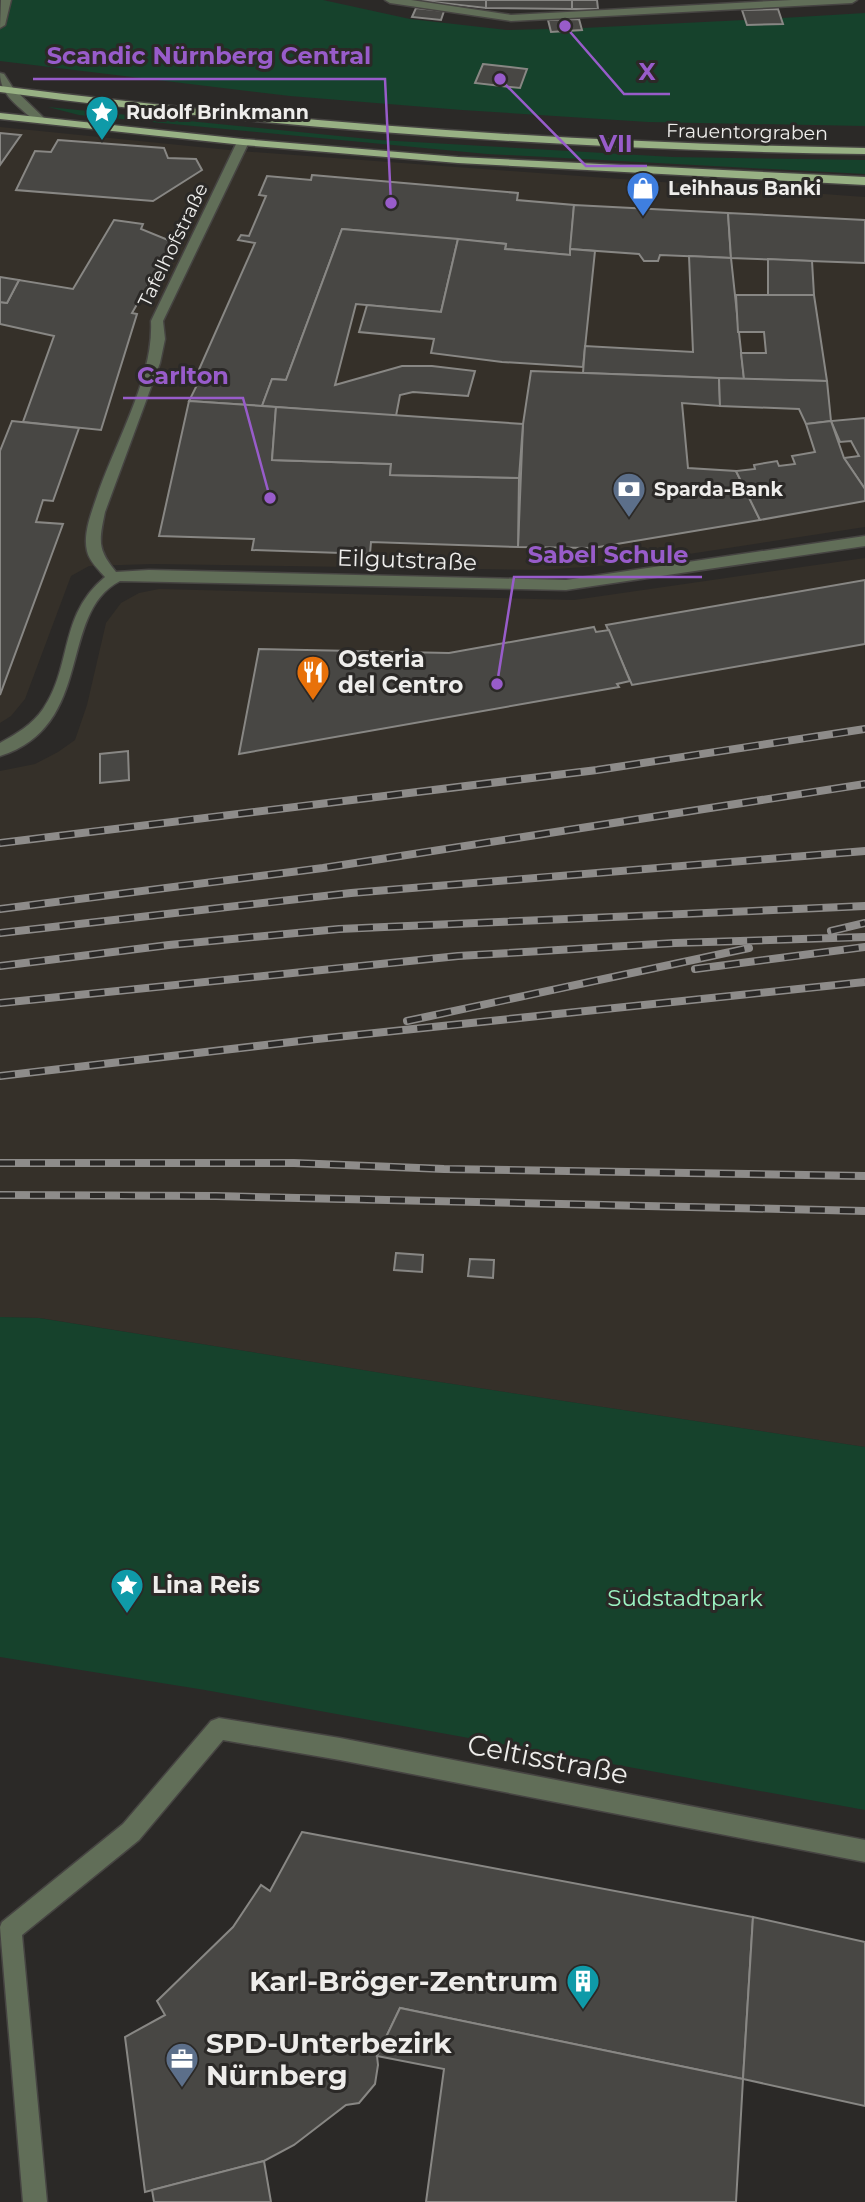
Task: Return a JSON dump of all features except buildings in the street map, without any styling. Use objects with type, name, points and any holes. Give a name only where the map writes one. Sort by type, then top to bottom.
[{"type":"main road","name":"Frauentorgraben","points":[[4,90],[220,114],[464,136],[684,148],[865,151]]},
{"type":"main road","name":"Frauentorgraben","points":[[0,116],[243,142],[563,167],[865,181]]},
{"type":"street","points":[[0,25],[6,0]]},
{"type":"street","points":[[390,0],[512,18],[852,0]]},
{"type":"street","points":[[0,76],[4,90],[40,120]]},
{"type":"street","name":"Tafelhofstraße","points":[[113,578],[94,552],[93,537],[100,507],[146,383],[158,343],[157,321],[243,142]]},
{"type":"street","name":"Eilgutstraße","points":[[113,578],[149,575],[566,585],[633,578],[865,541]]},
{"type":"street","points":[[0,750],[21,742],[40,725],[54,706],[85,607],[96,591],[113,578]]},
{"type":"street","name":"Celtisstraße","points":[[35,2202],[10,1930],[131,1832],[219,1729],[340,1749],[865,1851]]},
{"type":"shaded area","points":[[0,127],[239,151],[865,197],[865,527],[624,564],[544,570],[153,564],[89,566],[71,576],[25,699],[11,716],[0,723]]},
{"type":"shaded area","points":[[865,558],[865,1447],[40,1318],[0,1317],[0,771],[35,764],[75,740],[87,705],[106,623],[121,603],[139,593],[159,589],[574,600]]},
{"type":"green space","points":[[0,0],[323,0],[410,19],[507,30],[548,29],[551,32],[744,20],[748,25],[783,24],[782,18],[865,13],[865,126],[648,122],[462,110],[290,96],[0,61]]},
{"type":"green space","points":[[48,107],[379,140],[673,157],[865,160],[865,174],[487,154],[79,115]]},
{"type":"green space","name":"Südstadtpark","points":[[0,1317],[39,1318],[865,1447],[865,1810],[205,1690],[0,1657]]},
{"type":"railway","points":[[0,843],[597,770],[865,729]]},
{"type":"railway","points":[[0,909],[323,868],[865,784]]},
{"type":"railway","points":[[0,933],[351,893],[865,851]]},
{"type":"railway","points":[[0,966],[169,945],[339,929],[865,906]]},
{"type":"railway","points":[[831,931],[865,923]]},
{"type":"railway","points":[[0,1003],[458,956],[675,943],[865,937]]},
{"type":"railway","points":[[695,969],[865,947]]},
{"type":"railway","points":[[407,1021],[749,948]]},
{"type":"railway","points":[[0,1076],[317,1039],[865,982]]},
{"type":"railway","points":[[0,1163],[294,1163],[444,1169],[865,1176]]},
{"type":"railway","points":[[0,1195],[216,1196],[865,1211]]},
{"type":"place","name":"X","points":[[565,26]]},
{"type":"place","name":"VII","points":[[500,79]]},
{"type":"place","name":"Rudolf Brinkmann","points":[[102,142]]},
{"type":"place","name":"Scandic Nürnberg Central","points":[[391,203]]},
{"type":"place","name":"Leihhaus Banki","points":[[643,218]]},
{"type":"place","name":"Carlton","points":[[270,498]]},
{"type":"place","name":"Sparda-Bank","points":[[629,519]]},
{"type":"place","name":"Sabel Schule","points":[[497,684]]},
{"type":"place","name":"Osteria del Centro","points":[[313,702]]},
{"type":"place","name":"Lina Reis","points":[[127,1615]]},
{"type":"place","name":"Karl-Bröger-Zentrum","points":[[583,2011]]},
{"type":"place","name":"SPD-Unterbezirk Nürnberg","points":[[182,2089]]}]
